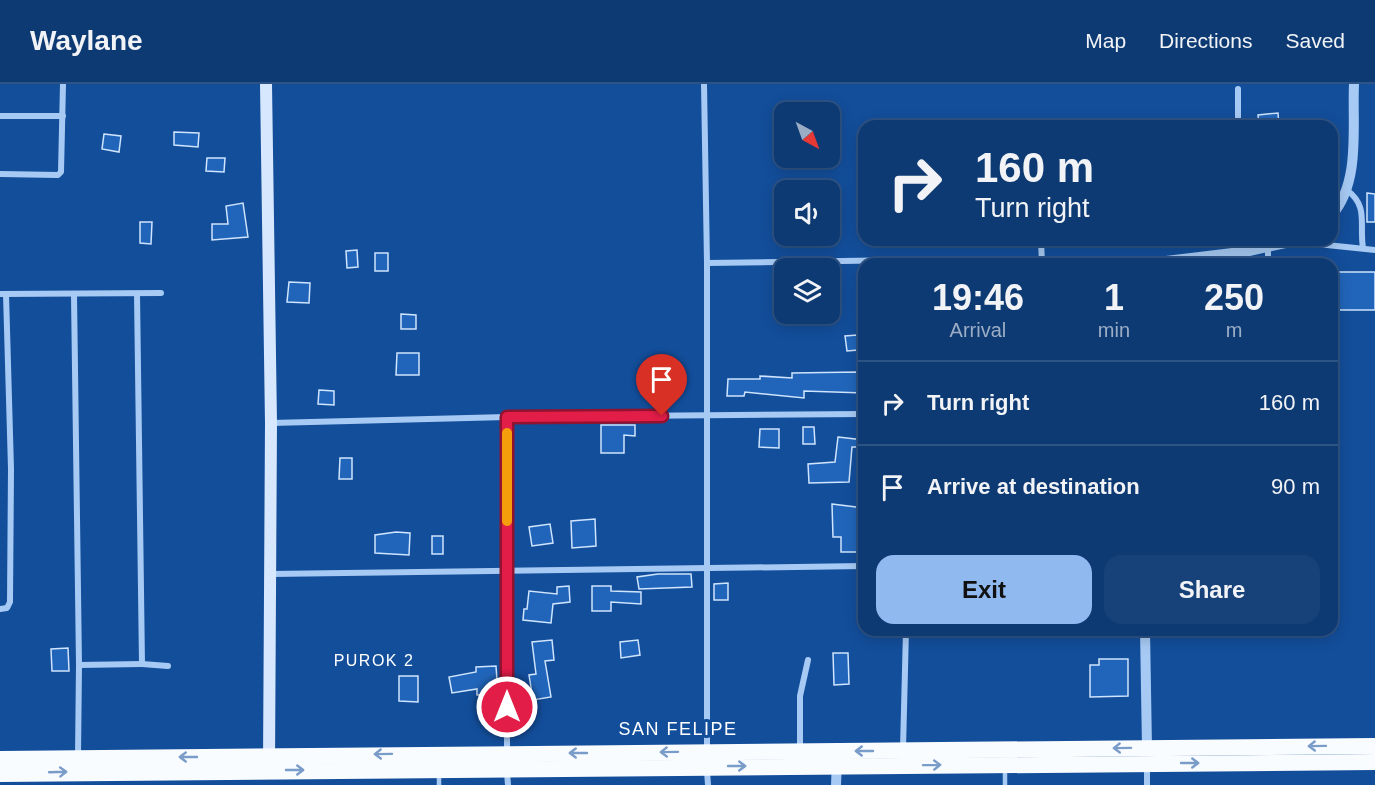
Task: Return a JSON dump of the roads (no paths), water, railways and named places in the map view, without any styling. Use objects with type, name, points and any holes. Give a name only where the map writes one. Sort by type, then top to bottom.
[{"type":"highway","points":[[707,759],[1147,755],[1375,746]]},
{"type":"highway","points":[[6,777],[269,770],[507,769],[800,752],[837,759],[903,751],[1005,757]]},
{"type":"highway","points":[[1147,755],[1375,762]]},
{"type":"highway","points":[[0,759],[78,758],[269,770],[439,777],[507,769]]},
{"type":"main road","points":[[266,84],[271,423],[269,770]]},
{"type":"street","points":[[0,174],[58,175],[63,168],[63,84]]},
{"type":"street","points":[[704,84],[707,263],[708,785]]},
{"type":"street","points":[[1338,208],[1347,190],[1351,170],[1354,84]]},
{"type":"street","points":[[1238,89],[1238,120]]},
{"type":"street","points":[[0,116],[63,116]]},
{"type":"street","points":[[1347,190],[1359,200],[1362,207],[1360,232],[1363,248]]},
{"type":"street","points":[[1338,245],[1375,250]]},
{"type":"street","points":[[1240,246],[1240,252]]},
{"type":"street","points":[[1190,258],[1276,246]]},
{"type":"street","points":[[1268,248],[1268,258]]},
{"type":"street","points":[[707,263],[858,262]]},
{"type":"street","points":[[3,609],[10,602],[10,469],[3,294],[161,293]]},
{"type":"street","points":[[137,294],[142,664]]},
{"type":"street","points":[[74,295],[79,665],[78,758]]},
{"type":"street","points":[[271,423],[507,417],[858,414]]},
{"type":"street","points":[[507,417],[507,769]]},
{"type":"street","points":[[271,574],[858,566]]},
{"type":"street","points":[[903,751],[906,636]]},
{"type":"street","points":[[1145,636],[1147,785]]},
{"type":"street","points":[[800,752],[800,696],[808,660]]},
{"type":"street","points":[[79,665],[168,666]]},
{"type":"street","points":[[836,785],[837,759]]},
{"type":"lane","points":[[1005,757],[1005,785]]},
{"type":"district","name":"PUROK 2","points":[[374,660]]},
{"type":"district","name":"SAN FELIPE","points":[[678,729]]}]
